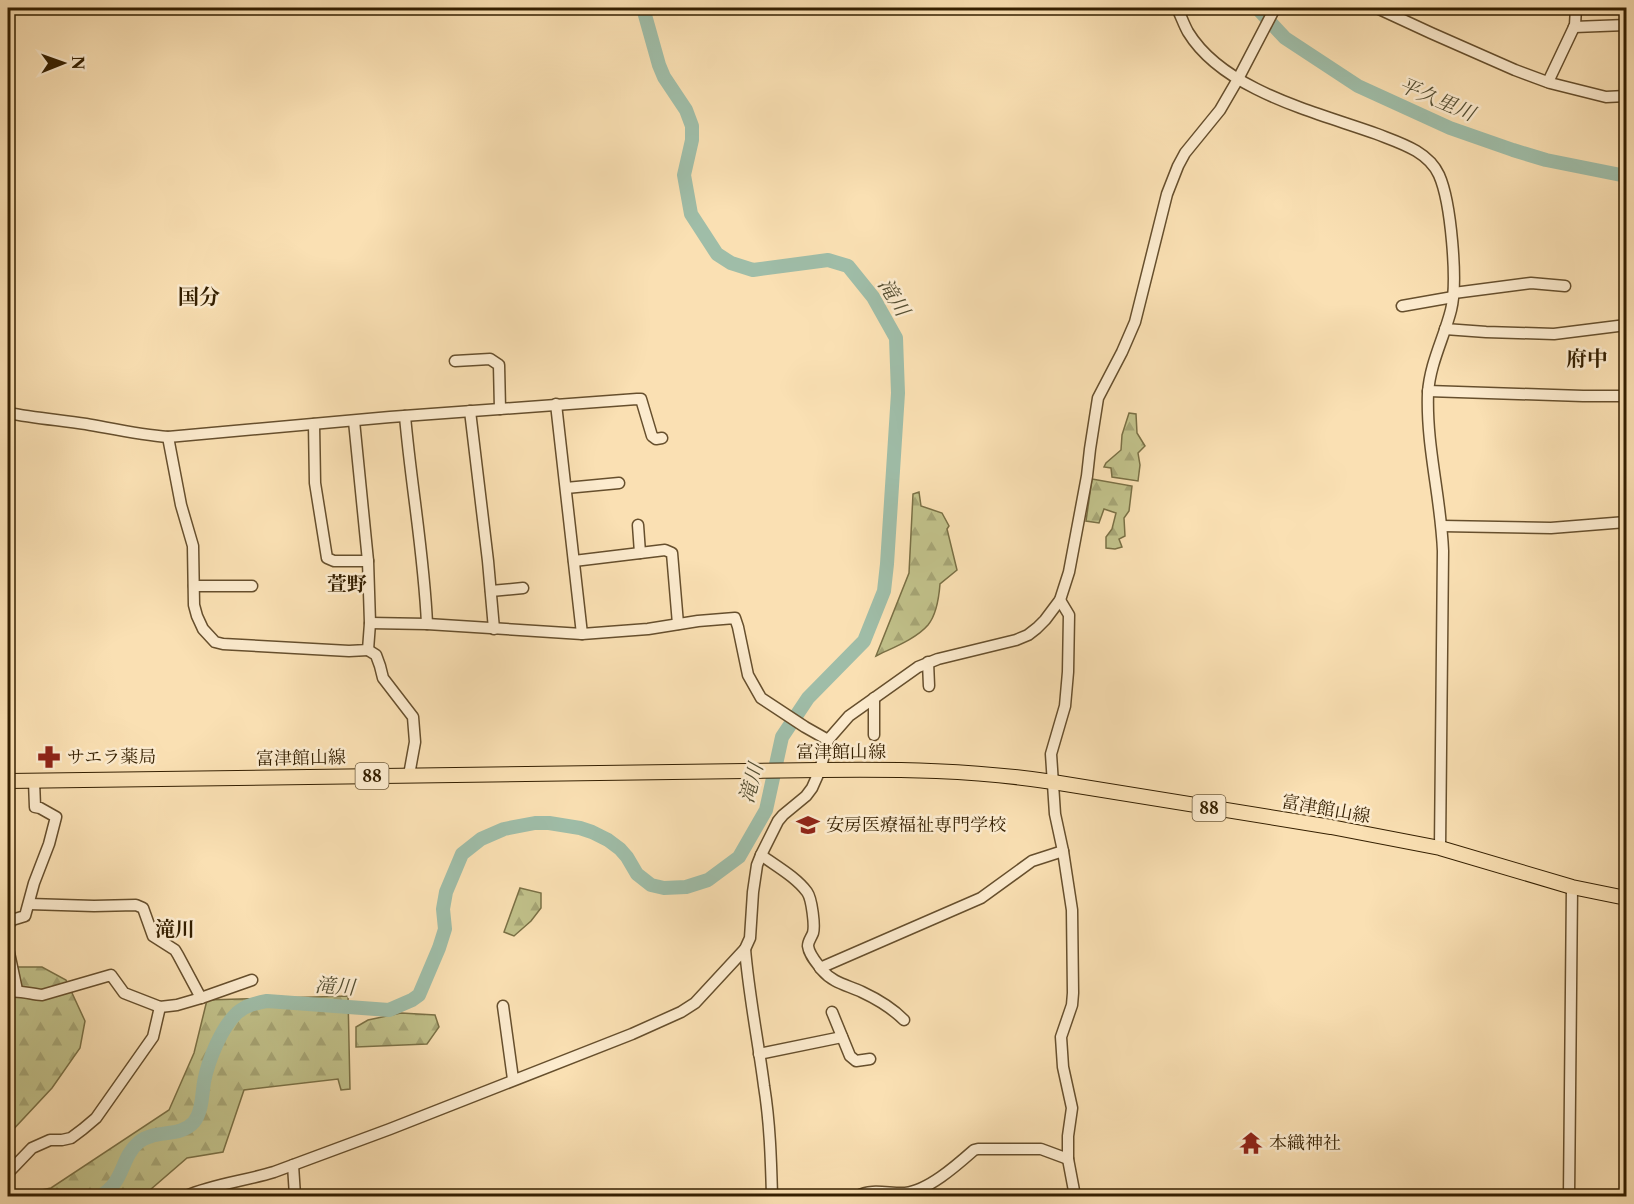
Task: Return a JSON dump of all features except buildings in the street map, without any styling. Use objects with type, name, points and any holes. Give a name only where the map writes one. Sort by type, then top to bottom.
[{"type":"main road","name":"富津館山線","points":[[8,781],[783,770],[962,771],[1017,776],[1331,827],[1440,848],[1572,887],[1626,898]]},
{"type":"street","points":[[1177,8],[1188,32],[1204,52],[1238,80],[1276,98],[1409,146],[1431,163],[1438,172],[1445,194],[1451,238],[1454,295],[1432,364],[1428,391],[1429,433],[1442,526],[1443,551],[1440,848]]},
{"type":"street","points":[[186,1197],[197,1191],[258,1177],[293,1165],[632,1034],[681,1012],[695,1003],[745,950],[750,938],[753,892],[761,855],[778,821],[812,788],[820,770],[828,740],[849,716],[928,662],[970,650],[1005,644],[1028,635],[1045,620],[1060,600],[1070,572],[1080,521],[1098,398],[1135,322],[1167,194],[1185,153],[1220,110],[1275,8]]},
{"type":"street","points":[[1377,8],[1515,70],[1606,97],[1626,96]]},
{"type":"street","points":[[1548,81],[1574,27],[1576,8]]},
{"type":"street","points":[[1574,27],[1626,25]]},
{"type":"street","points":[[1402,306],[1531,283],[1565,286]]},
{"type":"street","points":[[1445,329],[1554,334],[1626,325]]},
{"type":"street","points":[[455,361],[490,359],[499,365],[500,409]]},
{"type":"street","points":[[1428,391],[1626,396]]},
{"type":"street","points":[[8,413],[85,424],[145,436],[168,437],[405,416],[641,399],[652,436],[656,439],[662,438]]},
{"type":"street","points":[[556,405],[582,634]]},
{"type":"street","points":[[470,411],[494,629]]},
{"type":"street","points":[[405,416],[425,581],[427,624]]},
{"type":"street","points":[[354,421],[368,561],[370,623],[368,650]]},
{"type":"street","points":[[314,424],[315,483],[327,558],[334,561],[368,561]]},
{"type":"street","points":[[168,437],[181,506],[194,546],[194,605],[203,628],[214,642],[223,644],[368,650],[376,655],[382,678],[412,717],[415,742],[409,775]]},
{"type":"street","points":[[566,488],[619,483]]},
{"type":"street","points":[[1442,526],[1551,528],[1626,522]]},
{"type":"street","points":[[638,525],[640,553]]},
{"type":"street","points":[[574,561],[665,550],[672,553],[678,624]]},
{"type":"street","points":[[194,586],[252,586]]},
{"type":"street","points":[[491,591],[523,588]]},
{"type":"street","points":[[1060,600],[1069,615],[1068,672],[1065,706],[1051,754],[1055,814],[1072,910],[1073,993],[1072,1005],[1062,1037],[1063,1067],[1072,1108],[1068,1159],[1075,1197]]},
{"type":"street","points":[[370,623],[427,624],[582,634],[648,629],[735,618],[748,675],[761,698],[828,740]]},
{"type":"street","points":[[928,662],[929,686]]},
{"type":"street","points":[[874,698],[874,735]]},
{"type":"street","points":[[8,926],[12,920],[25,916],[56,817],[35,807],[34,781]]},
{"type":"street","points":[[820,968],[981,898],[1032,861],[1063,851]]},
{"type":"street","points":[[761,855],[790,876],[807,892],[814,928],[808,947],[820,968],[828,977],[888,1005],[904,1020]]},
{"type":"street","points":[[1569,1197],[1572,887]]},
{"type":"street","points":[[29,904],[135,905],[143,908],[153,936],[175,950],[201,998]]},
{"type":"street","points":[[8,948],[12,991],[32,994],[42,994],[111,975],[124,993],[160,1007],[201,998],[252,980]]},
{"type":"street","points":[[745,950],[748,989],[765,1088],[770,1137],[772,1197]]},
{"type":"street","points":[[503,1006],[513,1079]]},
{"type":"street","points":[[8,1173],[32,1148],[50,1140],[70,1138],[96,1118],[153,1037],[160,1007]]},
{"type":"street","points":[[832,1012],[850,1056],[856,1061],[870,1059]]},
{"type":"street","points":[[759,1054],[842,1036]]},
{"type":"street","points":[[858,1197],[862,1194],[876,1192],[907,1193],[920,1189],[978,1149],[1041,1149],[1068,1159]]},
{"type":"street","points":[[293,1165],[295,1197]]},
{"type":"green space","points":[[1129,413],[1136,414],[1137,433],[1145,446],[1138,453],[1140,465],[1138,481],[1112,477],[1111,468],[1104,467],[1121,450],[1122,435]]},
{"type":"green space","points":[[1092,479],[1132,486],[1129,511],[1124,518],[1125,536],[1119,539],[1122,547],[1106,548],[1106,537],[1112,529],[1116,513],[1104,509],[1099,523],[1086,521]]},
{"type":"green space","points":[[919,492],[921,506],[942,513],[949,526],[947,529],[957,570],[940,584],[935,611],[928,625],[910,639],[876,656],[909,573],[913,494]]},
{"type":"green space","points":[[520,888],[541,893],[541,908],[531,921],[514,936],[504,932]]},
{"type":"green space","points":[[8,967],[42,967],[66,980],[85,1021],[80,1048],[52,1088],[8,1135]]},
{"type":"green space","points":[[348,996],[350,1089],[341,1090],[338,1079],[244,1090],[223,1152],[187,1158],[143,1196],[8,1196],[8,1184],[22,1194],[51,1188],[169,1110],[194,1053],[207,1000]]},
{"type":"green space","points":[[401,1013],[435,1015],[439,1027],[427,1044],[356,1047],[356,1027],[368,1020]]},
{"type":"waterway","name":"滝川","points":[[100,1196],[114,1184],[128,1155],[139,1142],[152,1136],[182,1130],[194,1122],[200,1108],[206,1074],[216,1045],[231,1019],[244,1008],[267,1001],[389,1010],[419,995],[445,929],[443,909],[446,892],[462,854],[481,839],[504,829],[535,823],[580,828],[608,840],[620,849],[637,874],[651,885],[664,888],[686,887],[708,880],[739,857],[766,810],[782,737],[808,698],[864,641],[884,591],[887,564],[898,393],[896,338],[873,297],[848,266],[828,260],[753,270],[731,263],[717,254],[691,214],[684,175],[692,140],[692,126],[686,110],[664,77],[659,65],[643,8]]},
{"type":"waterway","name":"平久里川","points":[[1257,8],[1285,38],[1358,86],[1450,128],[1546,160],[1626,176]]},
{"type":"place","name":"サエラ薬局","points":[[49,757]]},
{"type":"place","name":"安房医療福祉専門学校","points":[[808,825]]},
{"type":"place","name":"本織神社","points":[[1251,1143]]},
{"type":"district","name":"国分","points":[[199,297]]},
{"type":"district","name":"府中","points":[[1587,359]]},
{"type":"district","name":"萱野","points":[[347,584]]},
{"type":"district","name":"滝川","points":[[175,929]]}]
